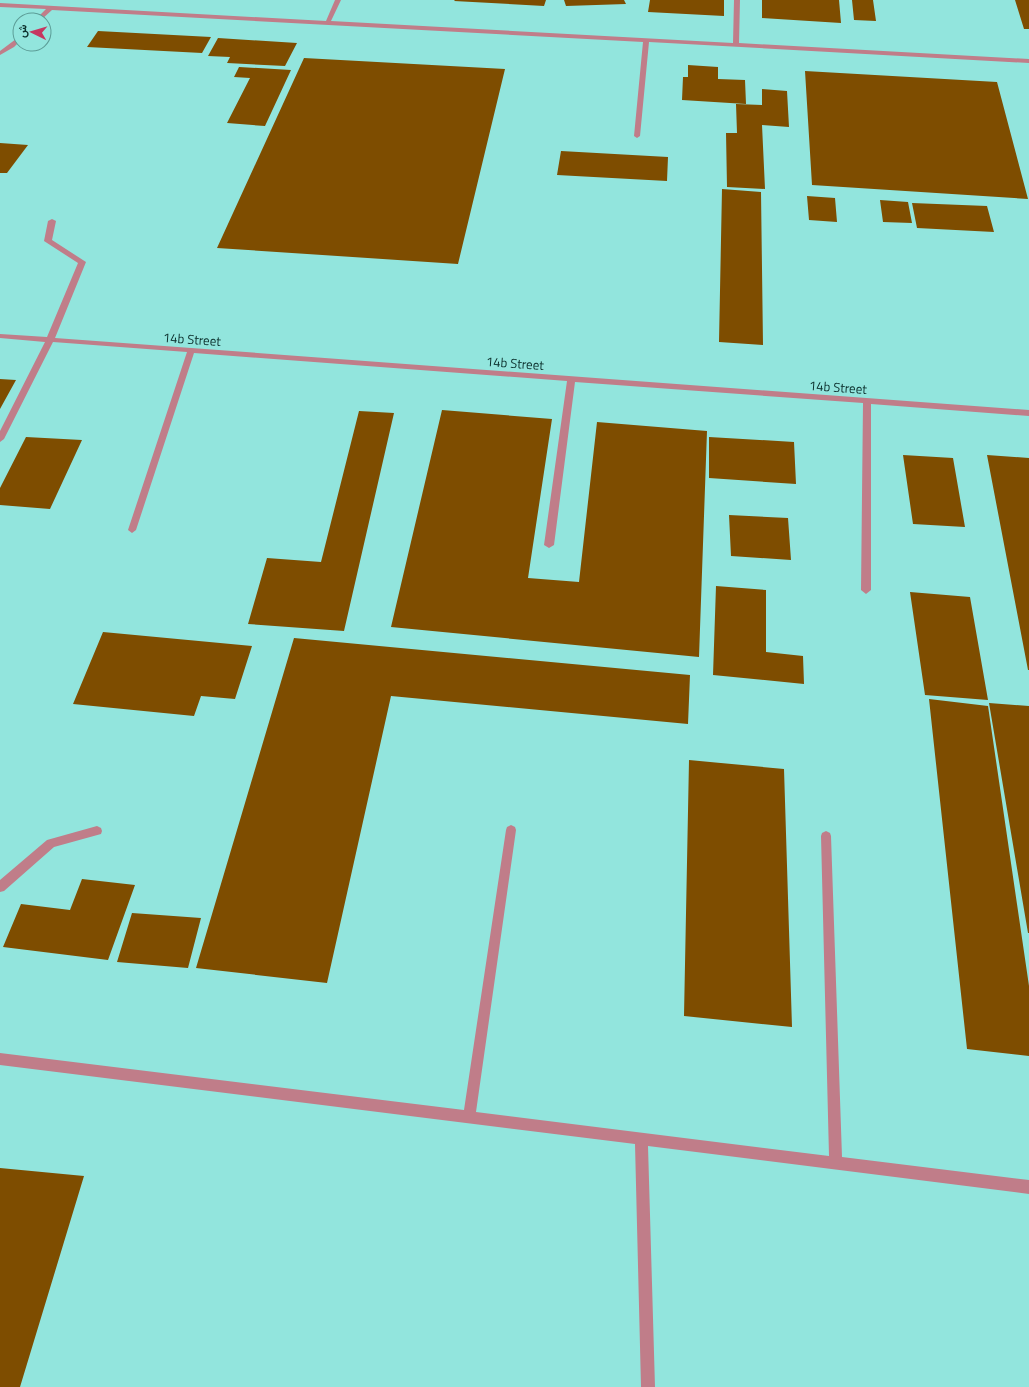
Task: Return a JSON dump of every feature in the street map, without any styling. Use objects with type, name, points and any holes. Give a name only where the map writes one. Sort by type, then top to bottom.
[{"type":"lane","points":[[328,22],[338,0]]},
{"type":"lane","points":[[736,45],[737,0]]},
{"type":"lane","points":[[0,5],[1029,61]]},
{"type":"lane","points":[[46,12],[50,8]]},
{"type":"lane","points":[[637,136],[646,40]]},
{"type":"lane","points":[[0,53],[12,46]]},
{"type":"lane","points":[[0,439],[50,340],[82,262],[48,241],[52,221]]},
{"type":"lane","name":"14b Street","points":[[0,336],[1029,414]]},
{"type":"lane","points":[[132,530],[191,351]]},
{"type":"lane","points":[[549,545],[571,379]]},
{"type":"lane","points":[[866,590],[867,401]]},
{"type":"lane","points":[[469,1118],[511,830]]},
{"type":"lane","points":[[0,887],[51,843],[98,831]]},
{"type":"lane","points":[[826,836],[836,1163]]},
{"type":"lane","points":[[0,1059],[1029,1187]]},
{"type":"lane","points":[[641,1139],[648,1387]]},
{"type":"building","points":[[546,0],[544,6],[454,1]]},
{"type":"building","points":[[564,0],[624,0],[626,4],[566,6]]},
{"type":"building","points":[[650,0],[724,0],[724,16],[648,12]]},
{"type":"building","points":[[762,0],[839,0],[841,23],[762,18]]},
{"type":"building","points":[[852,0],[873,0],[876,21],[854,20]]},
{"type":"building","points":[[1015,0],[1029,0],[1029,29],[1024,29]]},
{"type":"building","points":[[98,31],[211,37],[202,53],[87,47]]},
{"type":"building","points":[[218,38],[297,43],[285,66],[227,63],[230,57],[208,56]]},
{"type":"building","points":[[304,58],[505,69],[458,264],[217,248]]},
{"type":"building","points":[[688,65],[718,67],[718,79],[745,80],[746,104],[682,100],[683,77],[688,77]]},
{"type":"building","points":[[239,67],[291,70],[265,126],[227,123],[250,78],[234,77]]},
{"type":"building","points":[[805,71],[997,82],[1028,199],[812,185]]},
{"type":"building","points":[[762,89],[787,91],[789,127],[762,125],[765,189],[727,187],[726,133],[737,133],[736,104],[762,105]]},
{"type":"building","points":[[0,143],[28,145],[7,173],[0,173]]},
{"type":"building","points":[[561,151],[668,157],[667,181],[557,175]]},
{"type":"building","points":[[722,189],[761,192],[763,345],[719,342]]},
{"type":"building","points":[[807,196],[835,198],[837,222],[809,220]]},
{"type":"building","points":[[880,200],[908,202],[912,223],[883,222]]},
{"type":"building","points":[[912,203],[987,206],[994,232],[917,228]]},
{"type":"building","points":[[0,379],[16,380],[0,409]]},
{"type":"building","points":[[442,410],[552,419],[528,578],[579,582],[597,422],[707,431],[699,657],[391,627]]},
{"type":"building","points":[[359,411],[394,413],[344,631],[248,624],[267,558],[321,562]]},
{"type":"building","points":[[26,437],[82,440],[50,509],[0,505],[0,488]]},
{"type":"building","points":[[709,437],[794,442],[796,484],[709,478]]},
{"type":"building","points":[[903,455],[953,458],[965,527],[913,524]]},
{"type":"building","points":[[987,455],[1029,458],[1029,670],[1028,670]]},
{"type":"building","points":[[729,515],[788,518],[791,560],[731,556]]},
{"type":"building","points":[[716,586],[766,590],[766,652],[803,656],[804,684],[713,675]]},
{"type":"building","points":[[910,592],[970,597],[988,700],[925,695]]},
{"type":"building","points":[[103,632],[252,646],[235,699],[201,696],[194,716],[73,704]]},
{"type":"building","points":[[294,638],[690,675],[688,724],[391,696],[327,983],[196,968]]},
{"type":"building","points":[[929,699],[988,706],[1029,986],[1029,1056],[967,1049]]},
{"type":"building","points":[[989,703],[1029,706],[1029,933],[1028,933]]},
{"type":"building","points":[[689,760],[784,769],[792,1027],[684,1016]]},
{"type":"building","points":[[82,879],[135,885],[108,960],[3,947],[21,904],[70,910]]},
{"type":"building","points":[[132,913],[201,918],[188,968],[117,962]]},
{"type":"building","points":[[0,1168],[84,1176],[20,1387],[0,1387]]}]
